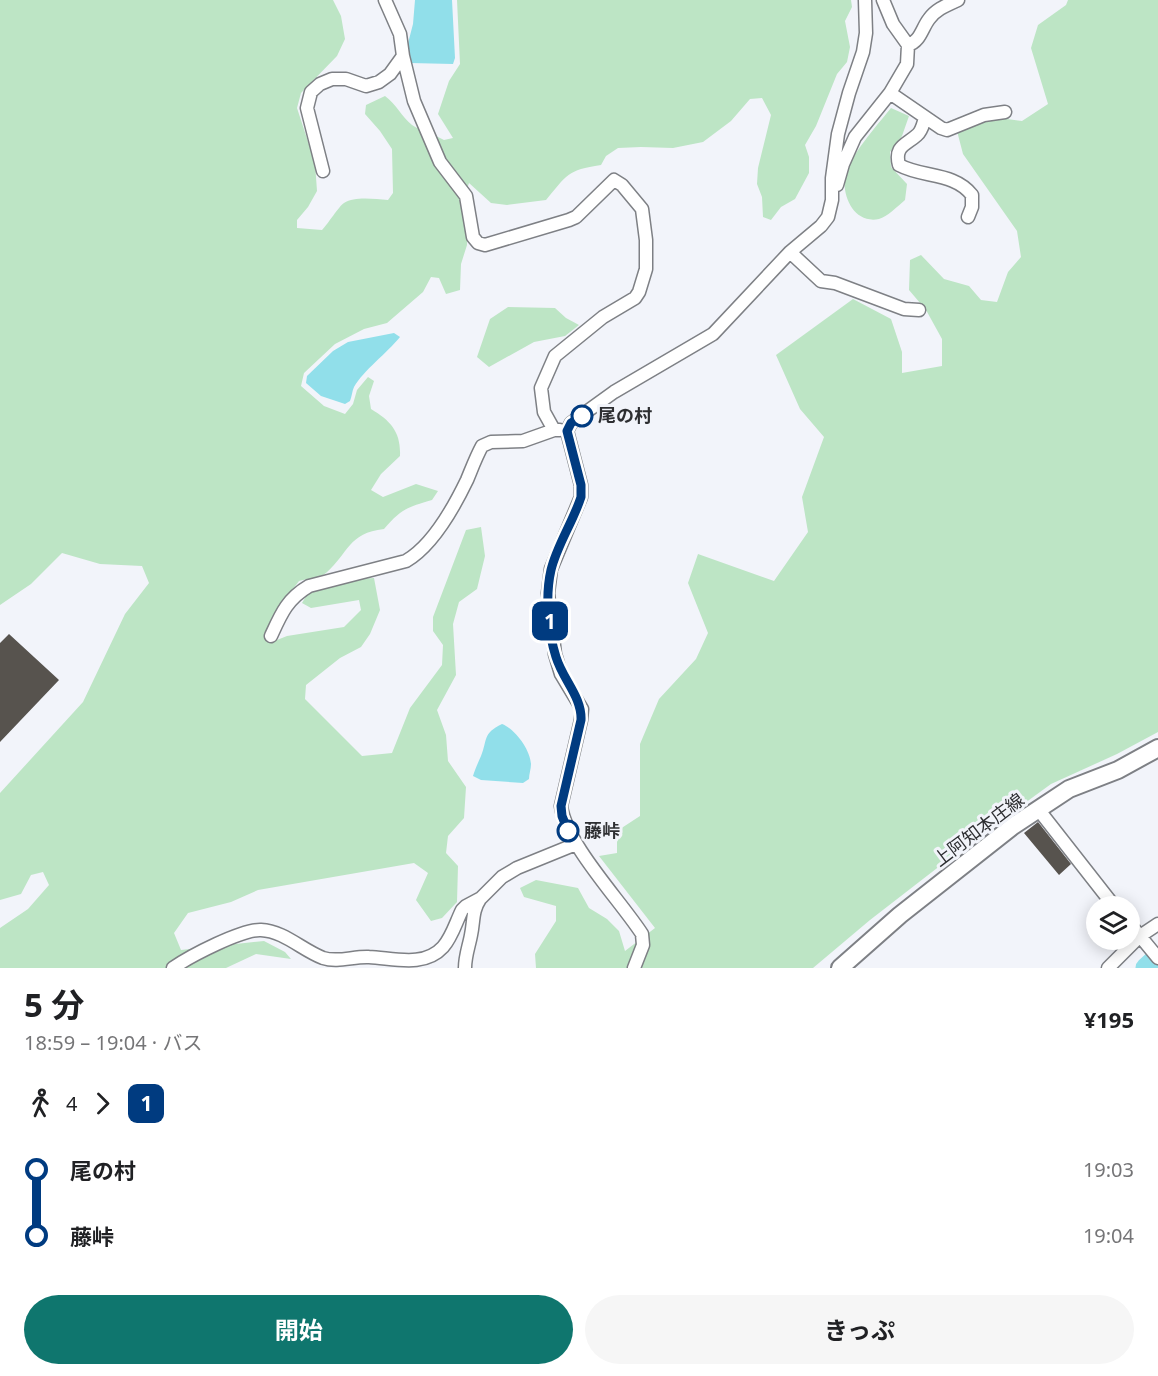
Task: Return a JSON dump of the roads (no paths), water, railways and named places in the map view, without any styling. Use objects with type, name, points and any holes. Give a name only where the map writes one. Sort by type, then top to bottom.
[{"type":"main road","name":"上阿知本庄線","points":[[840,968],[900,915],[988,845],[1038,809],[1069,789],[1118,770],[1158,748]]},
{"type":"street","points":[[384,0],[400,34],[414,101],[445,171],[466,196],[473,237],[478,243],[485,245],[576,217],[614,180],[642,209],[646,240],[646,269],[639,292],[635,298],[603,317],[555,356],[541,388],[544,411],[561,430],[581,485],[581,497],[551,569],[548,593],[555,654],[561,674],[582,709],[561,806],[562,816],[576,844],[642,934],[643,945],[634,968]]},
{"type":"street","points":[[271,636],[283,610],[296,593],[309,586],[414,557],[435,534],[459,495],[482,446],[491,442],[523,441],[561,430],[614,392],[713,334],[790,252],[821,226],[828,216],[832,200],[832,178],[838,134],[865,42],[865,0]]},
{"type":"street","points":[[832,190],[837,188],[843,164],[855,137],[890,93],[907,64],[908,45],[893,24],[883,0]]},
{"type":"street","points":[[908,45],[913,44],[918,38],[929,17],[941,7],[958,0]]},
{"type":"street","points":[[323,171],[308,108],[311,92],[320,84],[332,79],[346,79],[366,86],[379,82],[390,75],[403,56]]},
{"type":"street","points":[[890,93],[925,118],[947,130],[984,115],[1005,112]]},
{"type":"street","points":[[925,118],[921,131],[900,148],[897,158],[899,165],[944,176],[967,189],[972,195],[972,207],[968,217]]},
{"type":"street","points":[[790,252],[821,281],[835,283],[904,309],[919,310]]},
{"type":"street","points":[[1038,809],[1106,896]]},
{"type":"street","points":[[465,968],[472,933],[472,916],[481,898],[502,877],[576,844]]},
{"type":"street","points":[[173,968],[192,956],[245,932],[260,930],[275,932],[327,959],[366,956],[416,961],[443,949],[462,910],[481,898]]},
{"type":"street","points":[[1108,968],[1158,924]]},
{"type":"street","points":[[1140,936],[1158,957]]},
{"type":"water","points":[[415,0],[452,0],[455,58],[453,64],[410,63],[406,51],[413,24]]},
{"type":"water","points":[[394,333],[400,337],[358,381],[350,401],[345,404],[321,396],[306,383],[307,376],[333,351],[348,342]]},
{"type":"water","points":[[502,724],[517,735],[528,752],[531,764],[529,779],[523,783],[481,780],[473,776],[488,734]]},
{"type":"waterway","points":[[1146,968],[1158,957]]},
{"type":"place","name":"尾の村","points":[[582,416]]},
{"type":"place","name":"藤峠","points":[[568,831]]}]
